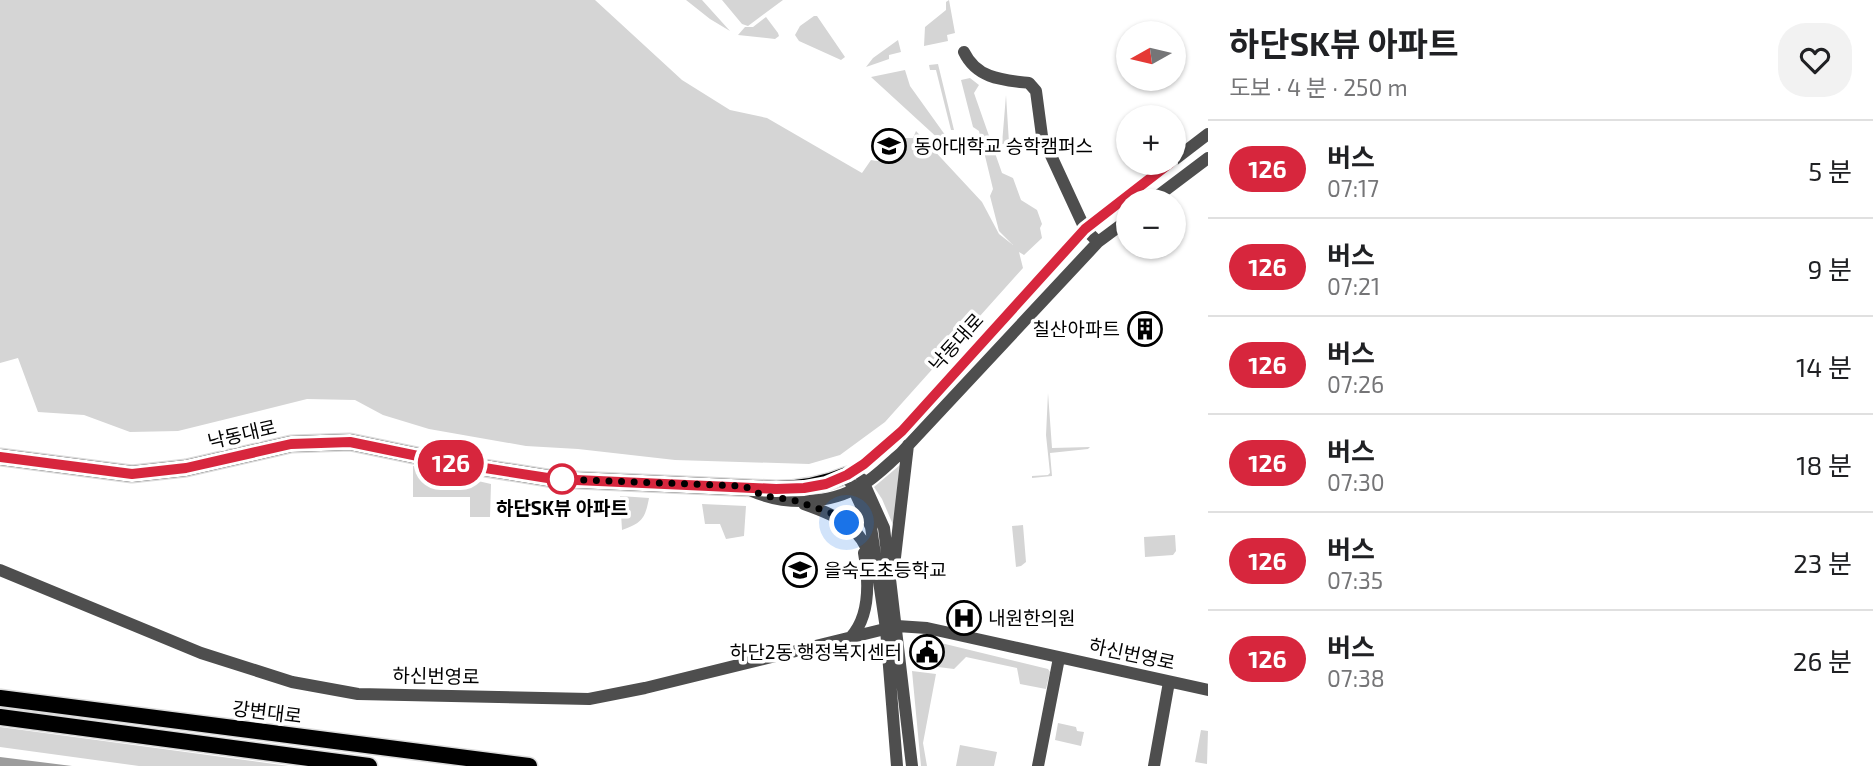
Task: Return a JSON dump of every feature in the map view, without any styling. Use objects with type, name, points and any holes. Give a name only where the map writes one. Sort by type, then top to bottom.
[{"type":"main road","name":"낙동대로","points":[[0,457],[132,474],[186,468],[291,444],[350,442],[447,462],[554,479],[804,488],[856,480]]},
{"type":"main road","name":"강변대로","points":[[0,698],[529,766]]},
{"type":"main road","name":"강변대로","points":[[0,717],[369,766]]},
{"type":"street","points":[[964,52],[988,77],[1029,83],[1033,86],[1038,101],[1042,136],[1085,229],[1098,242]]},
{"type":"street","name":"낙동대로","points":[[1186,150],[1208,134]]},
{"type":"street","points":[[1168,189],[1208,158]]},
{"type":"street","name":"낙동대로","points":[[856,480],[1085,229],[1154,175]]},
{"type":"street","name":"낙동대로","points":[[744,486],[764,496],[821,500],[908,445],[1098,242],[1116,229]]},
{"type":"street","points":[[885,583],[908,445]]},
{"type":"street","points":[[856,480],[884,528],[885,583],[912,766]]},
{"type":"street","points":[[793,500],[844,520],[861,539],[885,583]]},
{"type":"street","points":[[851,638],[860,627],[866,605],[867,576],[861,539]]},
{"type":"street","name":"하신번영로","points":[[0,570],[201,653],[292,682],[358,694],[589,699],[645,688],[891,628],[927,628],[1208,690]]},
{"type":"street","points":[[891,628],[897,766]]},
{"type":"street","points":[[1038,766],[1059,658]]},
{"type":"street","points":[[1154,766],[1168,682]]},
{"type":"shaded area","points":[[0,0],[595,0],[682,80],[730,110],[767,118],[862,173],[871,160],[883,161],[892,156],[904,138],[913,138],[916,131],[982,202],[999,234],[1013,245],[999,231],[990,196],[993,189],[979,131],[973,127],[961,80],[970,78],[979,85],[974,93],[1002,173],[1013,178],[1021,200],[1037,210],[1042,224],[1042,238],[1024,255],[1019,252],[1023,268],[885,422],[840,455],[809,464],[675,460],[526,446],[429,429],[383,415],[355,400],[307,399],[178,431],[130,432],[84,415],[38,412],[18,358],[0,363]]},
{"type":"shaded area","points":[[686,0],[702,0],[730,31],[710,19]]},
{"type":"shaded area","points":[[722,0],[783,0],[748,26],[742,24]]},
{"type":"shaded area","points":[[949,0],[955,33],[947,35],[948,41],[924,46],[925,27],[946,10],[946,2]]},
{"type":"shaded area","points":[[817,16],[845,57],[841,60],[799,41],[795,35],[800,26]]},
{"type":"shaded area","points":[[766,17],[778,33],[779,36],[775,39],[738,35],[745,27],[753,27]]},
{"type":"shaded area","points":[[898,40],[901,52],[866,67],[873,58]]},
{"type":"shaded area","points":[[938,64],[954,130],[951,130],[936,70],[930,70],[929,65]]},
{"type":"shaded area","points":[[905,70],[910,86],[948,139],[956,140],[958,152],[954,153],[871,77]]},
{"type":"shaded area","points":[[1006,95],[1009,143],[1002,144]]},
{"type":"shaded area","points":[[1048,393],[1052,448],[1090,447],[1050,453],[1052,476],[1032,478],[1050,473],[1046,435]]},
{"type":"shaded area","points":[[900,465],[894,527],[874,487]]},
{"type":"shaded area","points":[[413,466],[491,484],[490,517],[470,517],[470,497],[413,497]]},
{"type":"shaded area","points":[[620,496],[649,498],[641,520],[622,530]]},
{"type":"shaded area","points":[[702,504],[746,506],[744,536],[726,539],[720,524],[705,524]]},
{"type":"shaded area","points":[[1023,525],[1026,562],[1016,567],[1012,526]]},
{"type":"shaded area","points":[[1175,535],[1176,551],[1173,555],[1145,557],[1144,537]]},
{"type":"shaded area","points":[[941,643],[1048,669],[1050,672],[1046,689],[1020,684],[1017,668],[966,657],[954,669],[938,667]]},
{"type":"shaded area","points":[[912,671],[936,674],[923,743],[927,766],[921,766]]},
{"type":"shaded area","points":[[1058,723],[1076,727],[1077,731],[1084,732],[1081,746],[1055,740]]},
{"type":"shaded area","points":[[0,727],[289,766],[139,766],[0,747]]},
{"type":"shaded area","points":[[1201,730],[1208,731],[1207,764],[1195,762]]},
{"type":"shaded area","points":[[960,745],[997,752],[994,766],[956,766]]},
{"type":"shaded area","points":[[0,757],[72,766],[0,766]]},
{"type":"bus line","name":"126","points":[[0,457],[132,474],[186,468],[291,444],[350,442],[447,462],[554,479],[776,489],[826,484],[856,470],[885,447],[1085,229],[1155,175]]},
{"type":"place","name":"동아대학교 승학캠퍼스","points":[[889,146]]},
{"type":"place","name":"칠산아파트","points":[[1145,329]]},
{"type":"place","name":"하단SK뷰 아파트","points":[[562,479]]},
{"type":"place","name":"을숙도초등학교","points":[[800,570]]},
{"type":"place","name":"내원한의원","points":[[964,618]]},
{"type":"place","name":"하단2동 행정복지센터","points":[[927,652]]},
{"type":"route","points":[[562,479],[554,479],[744,486],[764,496],[793,500],[834,514],[847,523]]}]
